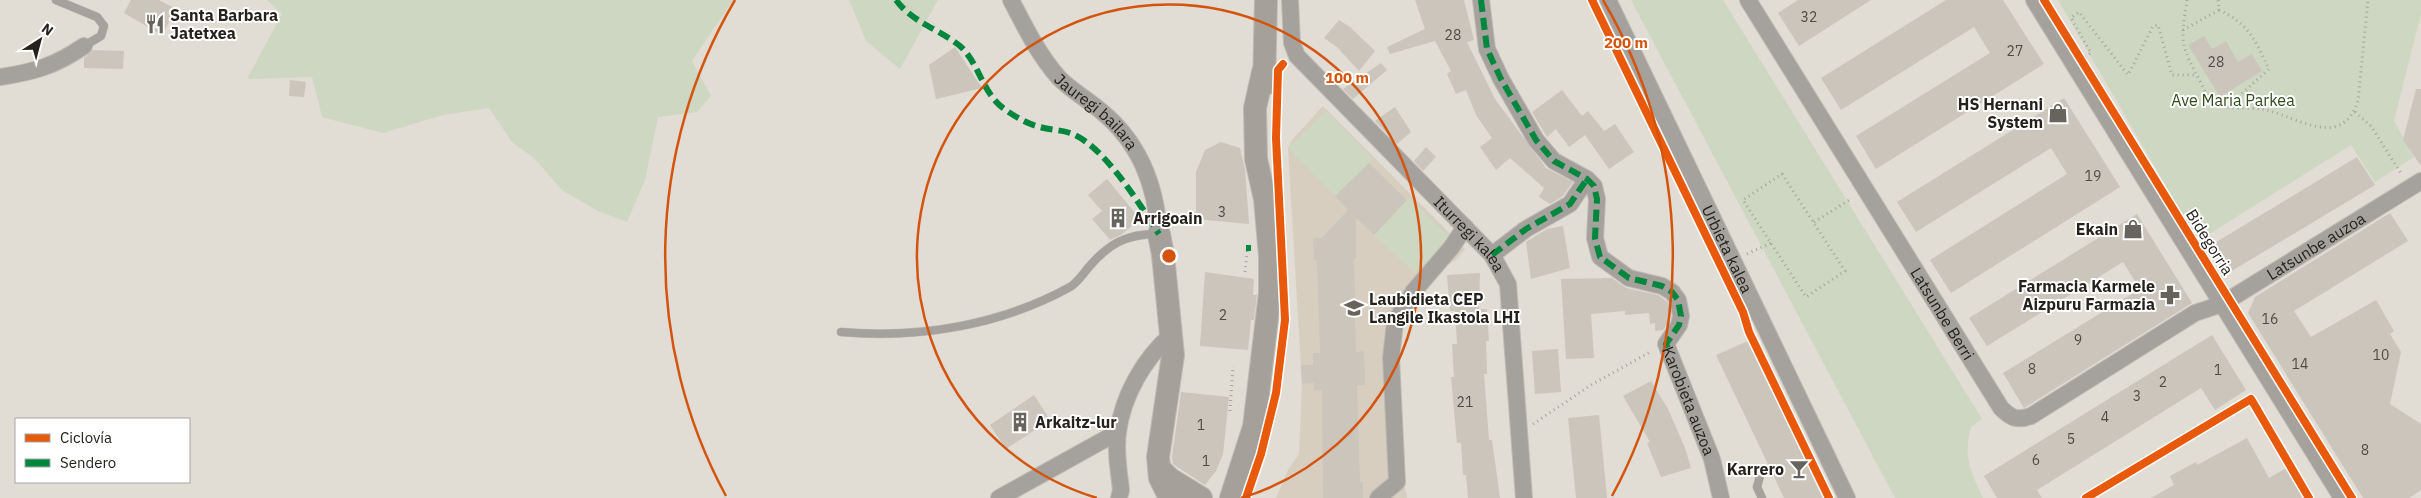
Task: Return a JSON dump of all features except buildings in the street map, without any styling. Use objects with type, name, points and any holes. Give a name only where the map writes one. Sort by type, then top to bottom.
[{"type":"main road","points":[[1159,468],[1170,479],[1198,496],[1226,486],[1235,488],[1254,427],[1267,319],[1270,256],[1265,199],[1267,172],[1263,72],[1266,0]]},
{"type":"main road","points":[[1159,234],[1163,255],[1173,355],[1159,439],[1159,468],[1160,478],[1170,498]]},
{"type":"street","name":"Jauregi bailara","points":[[1011,0],[1039,54],[1059,78],[1073,92],[1102,111],[1134,146],[1146,166],[1158,218],[1159,234]]},
{"type":"street","name":"Iturregi kalea","points":[[1290,0],[1292,43],[1297,56],[1464,227],[1497,251],[1508,284],[1524,498]]},
{"type":"street","points":[[1481,0],[1487,49],[1500,79],[1536,140],[1554,161],[1587,179],[1570,204],[1538,221],[1497,251]]},
{"type":"street","name":"Urbieta kalea","points":[[1608,0],[1847,498]]},
{"type":"street","name":"Latsunbe Berri","points":[[1748,0],[2001,408],[2010,417],[2020,420],[2031,416],[2195,313],[2222,304]]},
{"type":"street","points":[[2034,0],[2342,498]]},
{"type":"street","points":[[0,76],[34,72],[70,56],[84,46]]},
{"type":"street","name":"Karobieta auzoa","points":[[1587,179],[1594,186],[1597,199],[1595,238],[1600,257],[1629,278],[1662,286],[1672,292],[1678,300],[1681,316],[1679,325],[1666,344],[1712,459],[1721,498]]},
{"type":"street","name":"Latsunbe auzoa","points":[[2222,304],[2415,184]]},
{"type":"street","points":[[1378,498],[1397,482],[1391,358],[1395,322],[1413,292],[1451,248],[1464,227]]},
{"type":"street","points":[[1120,498],[1118,432],[1126,402],[1141,369],[1159,346],[1171,335]]},
{"type":"street","points":[[1000,498],[1118,432]]},
{"type":"lane","points":[[56,0],[97,17],[104,26],[101,36],[84,46]]},
{"type":"lane","points":[[841,332],[869,335],[924,333],[981,322],[1045,300],[1073,286],[1090,265],[1114,244],[1136,234],[1159,234]]},
{"type":"lane","points":[[1760,476],[1757,488],[1762,498]]},
{"type":"path","points":[[2187,0],[2182,30],[2184,52],[2208,97],[2218,104],[2272,111],[2309,126],[2324,128],[2342,123],[2355,112],[2358,101],[2368,0]]},
{"type":"path","points":[[2218,0],[2219,10]]},
{"type":"path","points":[[2182,30],[2219,10]]},
{"type":"path","points":[[2219,10],[2235,18],[2252,34],[2269,68],[2228,106]]},
{"type":"path","points":[[2080,60],[2091,53],[2071,18],[2080,12],[2128,75],[2153,26],[2158,25],[2172,75],[2196,75]]},
{"type":"path","points":[[2075,53],[2085,68]]},
{"type":"path","points":[[2355,112],[2371,126],[2415,184]]},
{"type":"path","points":[[1782,174],[1814,222],[1845,271],[1806,296],[1743,200],[1782,174]]},
{"type":"path","points":[[1814,222],[1851,199]]},
{"type":"path","points":[[1245,272],[1249,233]]},
{"type":"path","points":[[1733,261],[1771,243]]},
{"type":"path","points":[[1531,425],[1635,359]]},
{"type":"path","points":[[1230,411],[1233,366]]},
{"type":"path","points":[[2086,498],[2251,399],[2309,498]]},
{"type":"shaded area","name":"Laubidieta CEP Langile Ikastola LHI","points":[[1323,106],[1465,249],[1456,260],[1437,270],[1420,289],[1400,327],[1394,362],[1402,471],[1407,498],[1276,498],[1288,470],[1299,454],[1302,384],[1288,148],[1292,140]]},
{"type":"green space","points":[[267,0],[733,0],[692,61],[711,96],[697,112],[658,117],[645,180],[627,222],[598,211],[563,191],[534,158],[513,143],[489,108],[443,115],[383,133],[322,117],[312,77],[247,79],[282,14]]},
{"type":"green space","points":[[849,0],[938,0],[900,69],[866,41]]},
{"type":"green space","points":[[1631,0],[1723,0],[1982,419],[1971,427],[1968,456],[1971,471],[1983,498],[1895,498]]},
{"type":"green space","name":"Ave Maria Parkea","points":[[2058,0],[2421,0],[2421,14],[2394,121],[2414,157],[2375,182],[2351,145],[2198,241]]},
{"type":"green space","points":[[1326,111],[1373,159],[1335,196],[1288,148]]},
{"type":"green space","points":[[1409,198],[1450,237],[1415,273],[1374,235]]},
{"type":"marked path","points":[[896,0],[918,20],[960,46],[972,61],[990,94],[1003,108],[1033,125],[1070,133],[1096,150],[1120,177],[1159,234]]},
{"type":"marked path","points":[[1481,0],[1487,49],[1501,79],[1536,140],[1554,161],[1587,179],[1594,186],[1597,199],[1595,238],[1600,257],[1629,278],[1662,286],[1672,292],[1678,300],[1681,316],[1679,325],[1666,344],[1669,352]]},
{"type":"marked path","points":[[1492,255],[1526,229],[1570,204],[1587,179]]},
{"type":"marked path","points":[[1246,248],[1251,248]]},
{"type":"cycle path","points":[[1592,0],[1743,312],[1749,332],[1829,498]]},
{"type":"cycle path","name":"Bidegorria","points":[[2044,0],[2352,498]]},
{"type":"cycle path","points":[[1246,498],[1261,454],[1276,393],[1285,320],[1276,138],[1278,70],[1283,64]]},
{"type":"cycle path","points":[[2086,498],[2251,399],[2309,498]]},
{"type":"place","name":"Santa Barbara Jatetxea","points":[[155,24]]},
{"type":"place","name":"HS Hernani System","points":[[2058,113]]},
{"type":"place","name":"Arrigoain","points":[[1118,218]]},
{"type":"place","name":"Ekain","points":[[2133,229]]},
{"type":"place","name":"Farmacia Karmele Aizpuru Farmazia","points":[[2170,295]]},
{"type":"place","name":"Laubidieta CEP Langile Ikastola LHI","points":[[1354,308]]},
{"type":"place","name":"Arkaitz-lur","points":[[1020,422]]},
{"type":"place","name":"Karrero","points":[[1799,469]]}]
